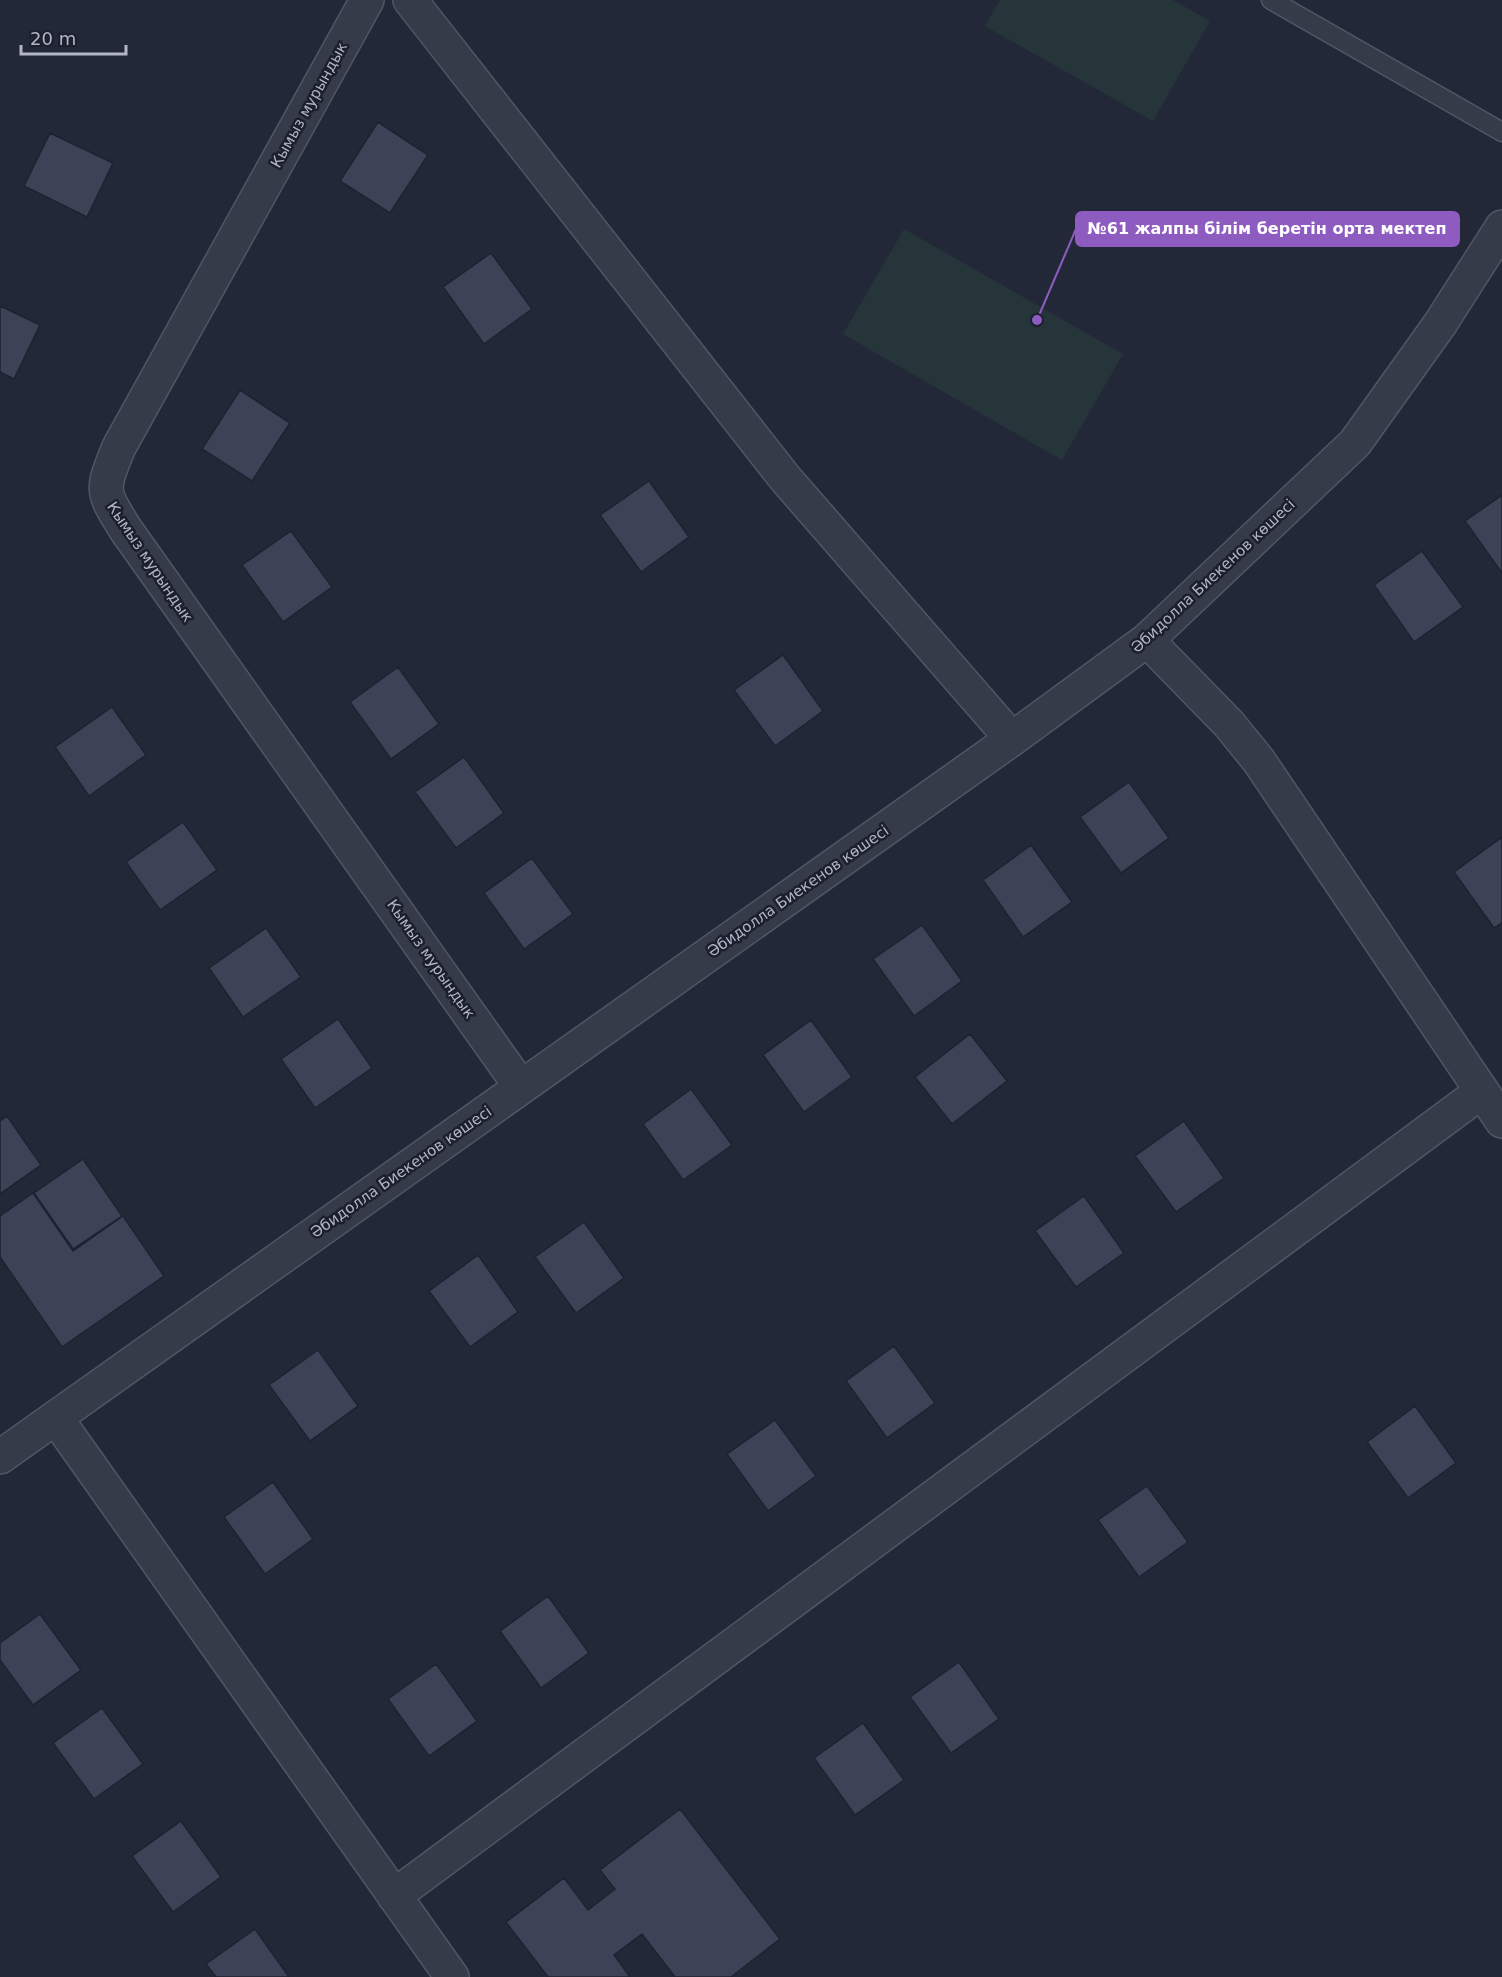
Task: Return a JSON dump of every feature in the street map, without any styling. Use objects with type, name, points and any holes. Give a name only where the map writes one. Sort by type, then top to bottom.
[{"type":"street","name":"Кымыз мурындык","points":[[367,0],[119,447],[107,477],[106,497],[126,530],[521,1087]]},
{"type":"street","points":[[410,0],[785,478],[1012,739]]},
{"type":"street","name":"Әбидолла Биекенов көшесі","points":[[3,1447],[56,1418],[1012,739],[1147,640],[1355,443],[1440,324],[1502,227]]},
{"type":"street","points":[[1147,640],[1229,724],[1259,761],[1502,1121]]},
{"type":"street","points":[[394,1896],[1481,1092]]},
{"type":"street","points":[[56,1418],[452,1977]]},
{"type":"lane","points":[[1271,0],[1502,132]]},
{"type":"shaded area","points":[[1000,0],[1173,0],[1210,21],[1153,121],[985,26]]},
{"type":"shaded area","points":[[904,229],[1123,354],[1062,460],[843,334]]},
{"type":"building","points":[[378,122],[428,155],[390,213],[340,181]]},
{"type":"building","points":[[50,133],[113,163],[87,217],[24,186]]},
{"type":"building","points":[[491,253],[532,309],[484,344],[443,287]]},
{"type":"building","points":[[0,306],[40,325],[14,379],[0,372]]},
{"type":"building","points":[[240,390],[290,423],[252,481],[202,449]]},
{"type":"building","points":[[649,481],[689,537],[641,572],[600,515]]},
{"type":"building","points":[[1502,495],[1502,573],[1465,521]]},
{"type":"building","points":[[291,531],[332,587],[283,622],[242,565]]},
{"type":"building","points":[[1422,551],[1463,607],[1414,642],[1374,585]]},
{"type":"building","points":[[783,655],[823,711],[775,746],[734,690]]},
{"type":"building","points":[[398,667],[439,724],[391,759],[350,702]]},
{"type":"building","points":[[112,707],[146,755],[89,796],[55,747]]},
{"type":"building","points":[[464,757],[504,813],[456,848],[415,792]]},
{"type":"building","points":[[1129,782],[1169,838],[1121,873],[1080,817]]},
{"type":"building","points":[[183,822],[217,870],[160,910],[126,862]]},
{"type":"building","points":[[1502,837],[1502,923],[1494,928],[1454,872]]},
{"type":"building","points":[[1031,845],[1072,902],[1023,937],[983,880]]},
{"type":"building","points":[[532,858],[573,914],[524,949],[484,893]]},
{"type":"building","points":[[922,925],[962,981],[914,1016],[873,959]]},
{"type":"building","points":[[266,928],[301,977],[243,1017],[209,968]]},
{"type":"building","points":[[338,1019],[372,1068],[315,1108],[281,1059]]},
{"type":"building","points":[[811,1020],[852,1077],[804,1112],[763,1055]]},
{"type":"building","points":[[970,1034],[1007,1081],[952,1124],[915,1077]]},
{"type":"building","points":[[691,1089],[732,1145],[683,1180],[643,1124]]},
{"type":"building","points":[[7,1116],[41,1165],[0,1194],[0,1121]]},
{"type":"building","points":[[1184,1121],[1224,1178],[1176,1212],[1135,1156]]},
{"type":"building","points":[[83,1159],[122,1216],[73,1249],[34,1193]]},
{"type":"building","points":[[33,1193],[73,1251],[123,1216],[164,1276],[62,1347],[0,1257],[0,1216]]},
{"type":"building","points":[[1084,1196],[1124,1253],[1076,1287],[1035,1231]]},
{"type":"building","points":[[584,1222],[624,1278],[576,1313],[535,1257]]},
{"type":"building","points":[[478,1255],[518,1312],[470,1347],[429,1291]]},
{"type":"building","points":[[894,1346],[935,1403],[887,1438],[846,1381]]},
{"type":"building","points":[[318,1350],[358,1406],[310,1441],[269,1385]]},
{"type":"building","points":[[1415,1406],[1456,1463],[1408,1498],[1367,1442]]},
{"type":"building","points":[[775,1420],[816,1476],[768,1511],[727,1454]]},
{"type":"building","points":[[273,1482],[313,1539],[265,1574],[224,1517]]},
{"type":"building","points":[[1147,1486],[1188,1542],[1139,1577],[1098,1520]]},
{"type":"building","points":[[548,1596],[589,1653],[541,1688],[500,1631]]},
{"type":"building","points":[[40,1614],[81,1670],[33,1705],[0,1660],[0,1643]]},
{"type":"building","points":[[959,1662],[999,1719],[951,1753],[910,1697]]},
{"type":"building","points":[[436,1664],[477,1721],[429,1756],[388,1699]]},
{"type":"building","points":[[102,1708],[143,1764],[94,1799],[53,1743]]},
{"type":"building","points":[[863,1723],[904,1780],[855,1815],[814,1758]]},
{"type":"building","points":[[680,1809],[780,1939],[731,1977],[675,1977],[642,1934],[614,1955],[630,1977],[548,1977],[506,1922],[564,1878],[588,1910],[615,1889],[600,1870]]},
{"type":"building","points":[[181,1821],[221,1877],[173,1912],[132,1856]]},
{"type":"building","points":[[255,1929],[289,1977],[216,1977],[206,1964]]},
{"type":"place","name":"№61 жалпы білім беретін орта мектеп","points":[[1037,320]]}]
